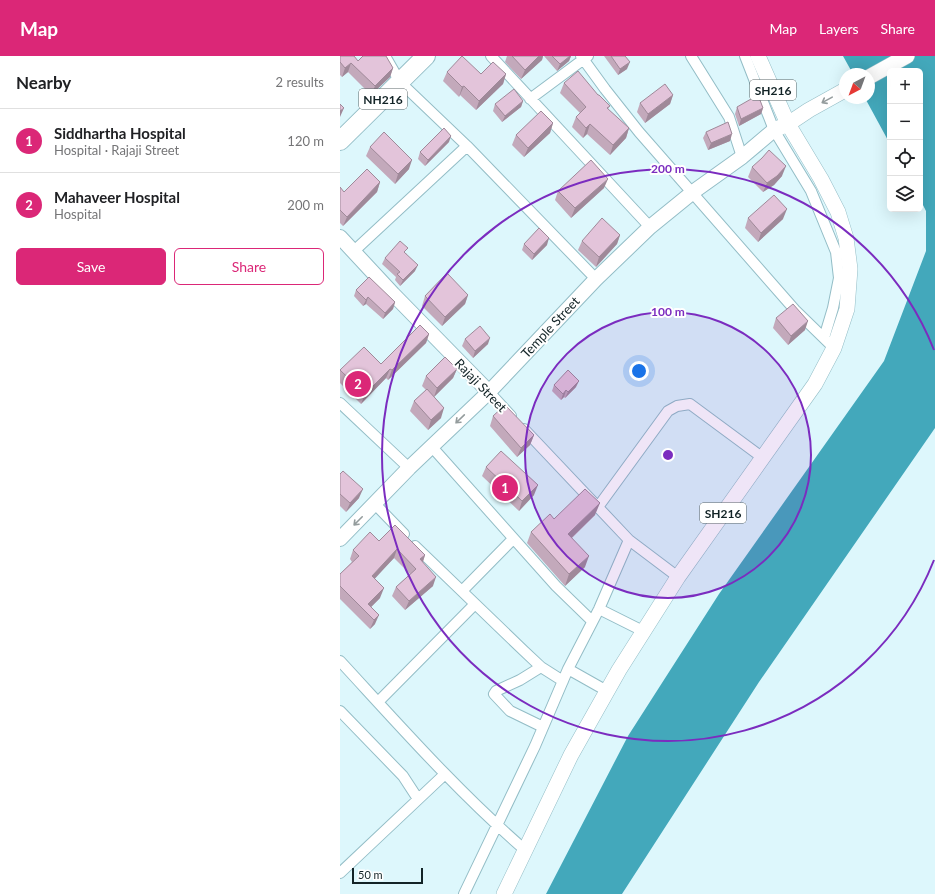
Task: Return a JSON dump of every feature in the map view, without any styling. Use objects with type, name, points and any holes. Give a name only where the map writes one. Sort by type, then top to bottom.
[{"type":"highway","name":"NH216","points":[[340,141],[426,56]]},
{"type":"main road","name":"SH216","points":[[504,894],[571,755],[607,691],[678,577],[815,384],[829,343],[847,309],[850,269],[846,238],[838,212],[788,124],[758,56]]},
{"type":"main road","points":[[875,74],[907,56]]},
{"type":"main road","name":"SH216","points":[[788,124],[839,93]]},
{"type":"main road","points":[[774,130],[788,124]]},
{"type":"street","points":[[385,56],[400,82],[467,146],[596,279]]},
{"type":"street","points":[[491,56],[650,227]]},
{"type":"street","points":[[691,56],[729,117],[742,158]]},
{"type":"street","points":[[745,56],[774,130],[811,191],[836,252],[839,278],[833,308],[829,343]]},
{"type":"street","points":[[530,99],[584,57],[640,132],[795,310],[829,343]]},
{"type":"street","name":"Temple Street","points":[[340,539],[409,468],[488,392],[596,279],[650,227],[693,192],[742,158],[774,130]]},
{"type":"street","points":[[354,251],[467,146]]},
{"type":"street","name":"Rajaji Street","points":[[340,237],[392,294],[629,540],[678,577]]},
{"type":"street","points":[[340,403],[409,468]]},
{"type":"street","points":[[598,507],[668,411],[677,406],[690,404],[763,458]]},
{"type":"street","points":[[432,447],[556,586],[592,621]]},
{"type":"street","points":[[374,504],[541,667],[563,681]]},
{"type":"street","points":[[462,591],[513,539]]},
{"type":"street","points":[[464,894],[543,728],[568,669],[599,609],[629,540]]},
{"type":"street","points":[[378,702],[475,604]]},
{"type":"street","points":[[599,609],[643,631]]},
{"type":"street","points":[[340,661],[445,774],[496,825],[525,850]]},
{"type":"street","points":[[541,667],[520,680],[496,691],[494,694],[510,711],[543,728]]},
{"type":"street","points":[[568,669],[607,691]]},
{"type":"street","points":[[340,710],[403,776],[418,799]]},
{"type":"street","points":[[340,873],[445,774]]},
{"type":"water","points":[[843,56],[935,56],[935,428],[759,682],[622,894],[546,894],[628,736],[719,594],[884,361],[926,251],[926,211],[923,205],[923,68],[887,68],[887,138],[868,104],[875,104],[875,68],[850,68]]},
{"type":"building","points":[[340,56],[354,56],[358,61],[363,56],[386,56],[393,68],[375,86],[351,63],[345,68],[340,62]]},
{"type":"building","points":[[462,56],[481,74],[493,62],[506,74],[479,101],[447,72]]},
{"type":"building","points":[[512,56],[539,56],[525,70]]},
{"type":"building","points":[[552,56],[570,56],[560,64]]},
{"type":"building","points":[[611,56],[625,56],[630,62],[620,69]]},
{"type":"building","points":[[578,71],[598,95],[610,106],[607,108],[629,128],[613,145],[590,124],[586,128],[576,117],[586,107],[564,83]]},
{"type":"building","points":[[665,84],[673,95],[648,114],[640,103]]},
{"type":"building","points":[[514,89],[523,101],[505,116],[495,104]]},
{"type":"building","points":[[758,95],[763,108],[741,119],[737,107]]},
{"type":"building","points":[[340,104],[344,108],[340,111]]},
{"type":"building","points":[[541,111],[553,123],[528,148],[516,135]]},
{"type":"building","points":[[728,122],[732,134],[711,143],[706,132]]},
{"type":"building","points":[[444,128],[451,136],[428,160],[420,152]]},
{"type":"building","points":[[384,132],[412,160],[398,174],[370,147]]},
{"type":"building","points":[[769,150],[786,166],[777,176],[767,183],[752,167]]},
{"type":"building","points":[[591,160],[608,179],[575,208],[558,191]]},
{"type":"building","points":[[367,169],[380,182],[347,217],[340,210],[340,187],[344,192]]},
{"type":"building","points":[[774,195],[787,209],[761,233],[748,218]]},
{"type":"building","points":[[602,218],[620,235],[599,257],[582,241]]},
{"type":"building","points":[[539,228],[549,238],[534,254],[524,244]]},
{"type":"building","points":[[400,241],[408,248],[404,252],[418,265],[403,280],[397,274],[400,272],[385,258]]},
{"type":"building","points":[[447,273],[468,295],[445,317],[425,296]]},
{"type":"building","points":[[369,277],[395,302],[385,313],[368,297],[366,300],[356,290]]},
{"type":"building","points":[[793,304],[808,321],[791,336],[776,318]]},
{"type":"building","points":[[420,325],[429,334],[365,394],[340,370],[364,347],[381,364]]},
{"type":"building","points":[[480,326],[490,338],[475,351],[465,339]]},
{"type":"building","points":[[445,357],[457,369],[437,388],[426,376]]},
{"type":"building","points":[[568,370],[579,381],[568,392],[566,390],[563,394],[554,385]]},
{"type":"building","points":[[427,389],[444,408],[431,420],[414,401]]},
{"type":"building","points":[[505,405],[534,435],[521,448],[493,416]]},
{"type":"building","points":[[501,451],[538,485],[522,501],[486,467]]},
{"type":"building","points":[[343,471],[363,489],[350,503],[340,494],[340,474]]},
{"type":"building","points":[[585,489],[600,503],[568,534],[589,556],[569,574],[531,532],[550,514],[554,519]]},
{"type":"building","points":[[395,525],[425,555],[420,559],[436,577],[409,601],[396,587],[416,569],[397,549],[372,576],[384,588],[368,604],[379,615],[374,620],[340,586],[340,574],[359,556],[353,550],[370,532],[379,541]]},
{"type":"place","name":"Mahaveer Hospital","points":[[358,384]]},
{"type":"place","name":"Siddhartha Hospital","points":[[505,488]]}]
